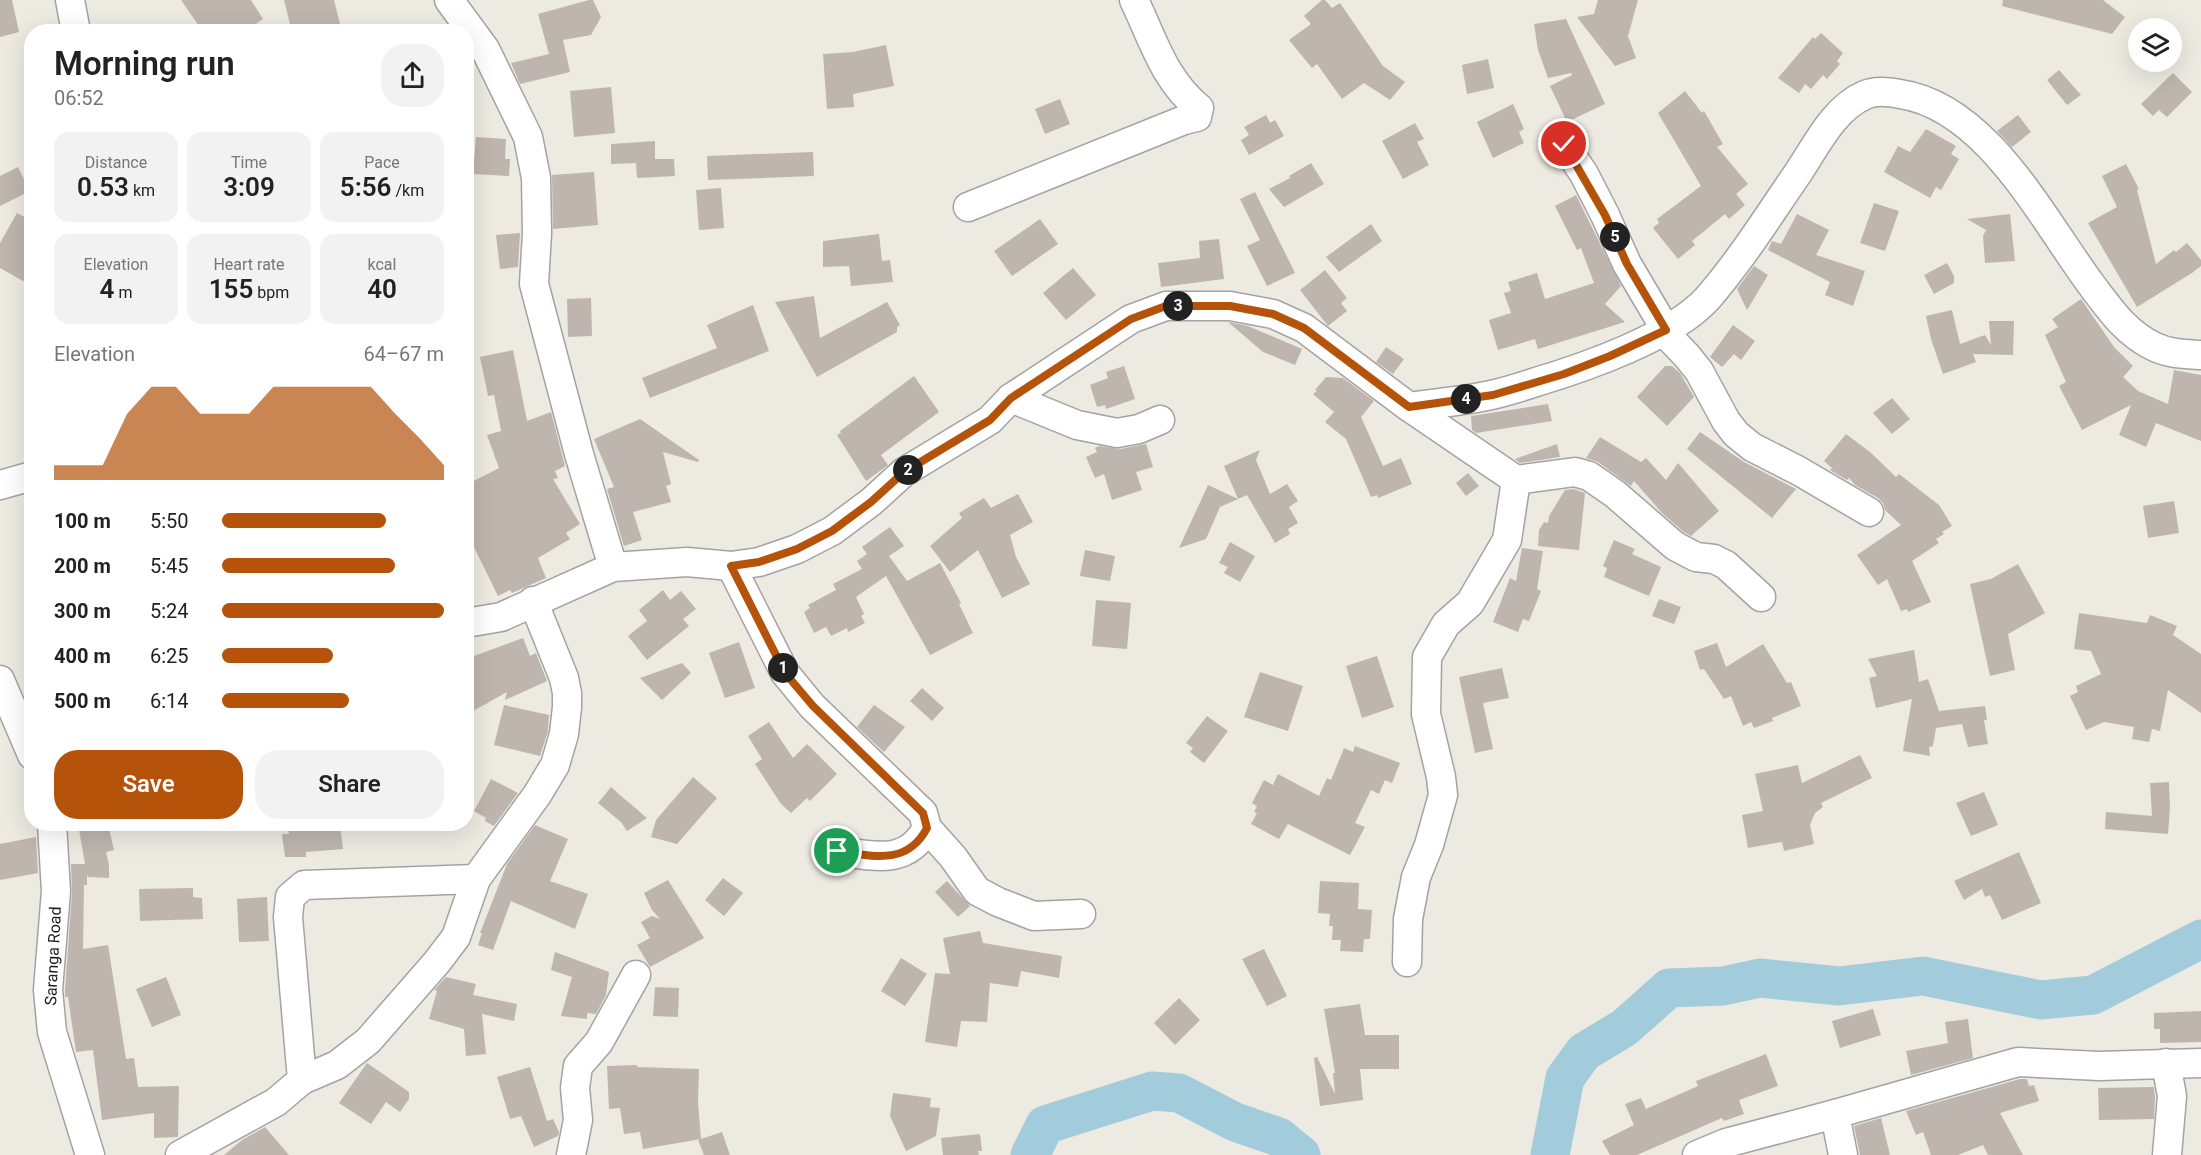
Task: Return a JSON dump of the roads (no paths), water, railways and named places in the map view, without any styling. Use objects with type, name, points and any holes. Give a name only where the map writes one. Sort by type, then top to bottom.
[{"type":"street","points":[[70,0],[74,24]]},
{"type":"street","points":[[449,0],[467,24]]},
{"type":"street","points":[[968,207],[1184,120],[1197,117],[1199,108],[1187,99],[1168,74],[1134,0]]},
{"type":"street","points":[[474,34],[485,49],[528,137],[536,178],[537,232],[534,284],[579,454],[613,567]]},
{"type":"street","points":[[1409,407],[1503,392],[1564,374],[1665,331],[1705,301],[1741,256],[1840,112],[1865,94],[1884,92],[1915,98],[1949,112],[1978,136],[2006,164],[2118,320],[2135,335],[2166,351],[2201,355]]},
{"type":"street","points":[[1564,144],[1605,215],[1627,264],[1665,331],[1699,371],[1726,421],[1736,434],[1752,447],[1799,471],[1869,512]]},
{"type":"street","points":[[474,622],[501,617],[613,567],[687,562],[731,566],[759,562],[797,549],[832,531],[871,502],[904,472],[990,420],[1011,398],[1131,319],[1166,306],[1230,306],[1273,314],[1304,328],[1409,407],[1516,480],[1575,472],[1589,476],[1614,494],[1675,546],[1696,557],[1714,559],[1726,565],[1761,597]]},
{"type":"street","points":[[1011,398],[1077,425],[1117,433],[1139,429],[1160,420]]},
{"type":"street","points":[[0,485],[24,478]]},
{"type":"street","points":[[1407,962],[1408,919],[1416,877],[1430,845],[1443,795],[1426,714],[1427,657],[1446,624],[1470,603],[1507,540],[1516,480]]},
{"type":"street","points":[[731,566],[785,673],[813,706],[923,813],[927,828],[953,857],[977,891],[1034,916],[1082,914]]},
{"type":"street","points":[[180,1155],[276,1102],[302,1080],[337,1065],[368,1041],[456,937],[476,879],[537,795],[555,765],[564,734],[567,707],[564,678],[533,602]]},
{"type":"street","points":[[2,691],[24,738]]},
{"type":"street","points":[[837,851],[878,856],[901,854],[920,841],[927,828]]},
{"type":"street","name":"Saranga Road","points":[[52,831],[56,891],[48,990],[52,1032],[69,1094],[90,1155]]},
{"type":"street","points":[[302,1080],[288,917],[290,897],[304,885],[476,879]]},
{"type":"street","points":[[571,1155],[578,1120],[575,1088],[578,1066],[599,1042],[636,975]]},
{"type":"street","points":[[1696,1155],[1726,1143],[2018,1062],[2099,1066],[2201,1063]]},
{"type":"street","points":[[2166,1063],[2172,1096],[2167,1155]]},
{"type":"street","points":[[1835,1114],[1843,1155]]},
{"type":"waterway","points":[[1550,1155],[1565,1078],[1584,1052],[1624,1028],[1669,988],[1723,986],[1760,978],[1839,986],[1923,976],[2041,1000],[2093,995],[2201,939]]},
{"type":"waterway","points":[[1030,1155],[1045,1125],[1152,1091],[1179,1093],[1235,1122],[1279,1137],[1301,1155]]}]
